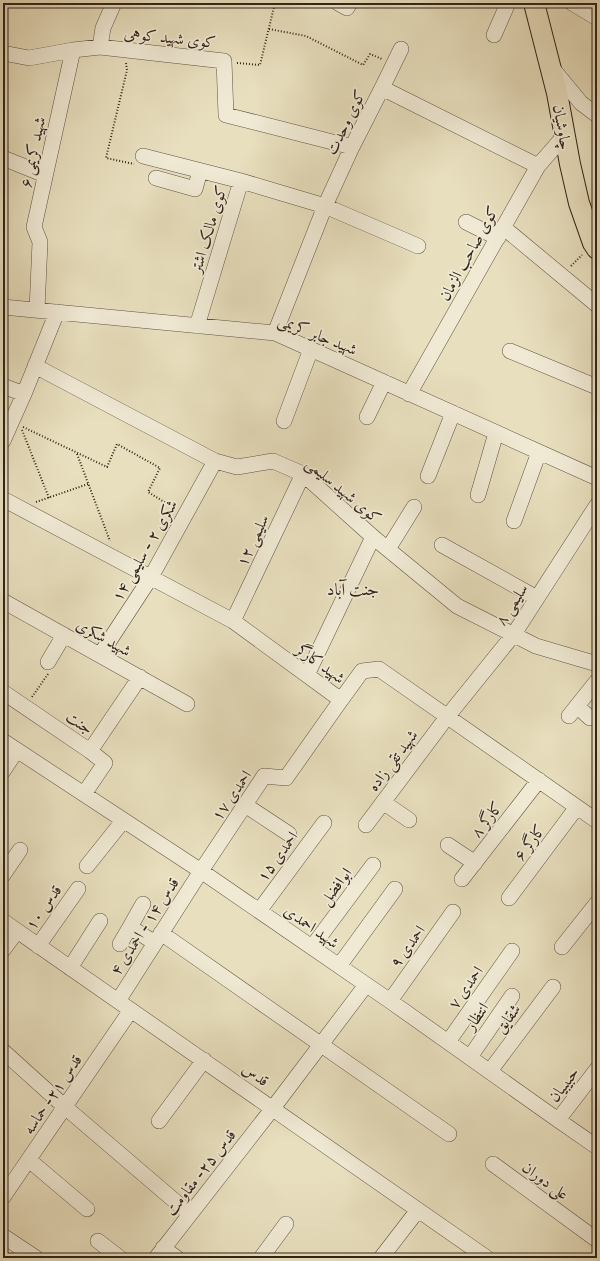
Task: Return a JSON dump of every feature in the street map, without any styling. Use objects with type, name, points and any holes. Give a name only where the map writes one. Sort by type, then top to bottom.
[{"type":"main road","name":"چاوشیان","points":[[534,3],[557,93],[579,203],[596,243]]},
{"type":"street","points":[[100,47],[104,28],[114,3]]},
{"type":"street","points":[[494,35],[508,3]]},
{"type":"street","points":[[572,3],[597,18]]},
{"type":"street","name":"کوی شهید کوهی","points":[[3,53],[30,58],[73,50],[100,47],[224,61],[226,115],[352,147]]},
{"type":"street","points":[[382,88],[402,48]]},
{"type":"street","name":"شهید کریمی ۶","points":[[37,310],[40,242],[34,228],[73,50]]},
{"type":"street","points":[[550,65],[581,103],[597,115]]},
{"type":"street","name":"کوی وحدت","points":[[275,333],[325,206],[352,147],[382,88],[538,166]]},
{"type":"street","points":[[561,114],[570,106],[581,103]]},
{"type":"street","name":"کوی صاحب الزمان","points":[[410,394],[538,166],[565,135]]},
{"type":"street","points":[[143,156],[241,181]]},
{"type":"street","points":[[3,158],[45,175]]},
{"type":"street","points":[[156,178],[195,189],[200,171]]},
{"type":"street","name":"کوی مالک اشتر","points":[[197,326],[241,181],[325,206],[418,246]]},
{"type":"street","points":[[466,222],[501,232],[562,276],[597,305]]},
{"type":"street","name":"شهید جابر کریمی","points":[[3,307],[275,333],[597,478]]},
{"type":"street","points":[[3,441],[24,394],[57,312]]},
{"type":"street","points":[[284,421],[311,349]]},
{"type":"street","points":[[510,351],[597,388]]},
{"type":"street","name":"کوی شهید سلیمی","points":[[35,366],[215,461],[237,467],[273,460],[303,474],[373,537],[457,606],[536,646],[597,664]]},
{"type":"street","points":[[367,417],[384,382]]},
{"type":"street","points":[[3,386],[24,394]]},
{"type":"street","points":[[428,476],[452,413]]},
{"type":"street","points":[[478,495],[496,433]]},
{"type":"street","points":[[514,521],[539,452]]},
{"type":"street","name":"شکری ۲ - سلیمی ۱۴","points":[[100,655],[151,577],[215,461]]},
{"type":"street","name":"سلیمی ۱۲","points":[[233,621],[303,474]]},
{"type":"street","name":"شهید کارگر","points":[[3,499],[233,621],[341,700],[362,671],[380,669],[597,821]]},
{"type":"street","name":"سلیمی ۸","points":[[447,717],[514,634],[597,505]]},
{"type":"street","points":[[388,549],[414,507]]},
{"type":"street","points":[[307,675],[373,537]]},
{"type":"street","points":[[442,545],[537,598]]},
{"type":"street","name":"شهید شکری","points":[[3,601],[187,704]]},
{"type":"street","points":[[48,662],[64,635]]},
{"type":"street","points":[[90,751],[140,677]]},
{"type":"street","points":[[590,718],[574,712],[597,681]]},
{"type":"street","name":"جنت","points":[[3,692],[90,751],[105,763],[84,794]]},
{"type":"street","name":"احمدی ۱۷","points":[[201,871],[264,776],[286,778],[341,700]]},
{"type":"street","name":"شهید تقی زاده","points":[[366,825],[447,717]]},
{"type":"street","name":"شهید احمدی","points":[[3,741],[201,871],[366,984],[597,1147]]},
{"type":"street","points":[[3,771],[17,750]]},
{"type":"street","name":"کارگر ۸","points":[[462,879],[539,780]]},
{"type":"street","points":[[383,802],[410,820]]},
{"type":"street","points":[[245,805],[289,834]]},
{"type":"street","name":"کارگر ۶","points":[[509,898],[577,807]]},
{"type":"street","points":[[87,866],[123,821]]},
{"type":"street","name":"احمدی ۱۵","points":[[259,911],[324,823]]},
{"type":"street","points":[[448,845],[475,863]]},
{"type":"street","points":[[3,875],[20,850]]},
{"type":"street","name":"ابوافضل","points":[[312,947],[373,866]]},
{"type":"street","name":"قدس ۱۴ - احمدی ۴","points":[[118,1001],[201,871]]},
{"type":"street","name":"قدس ۱۰","points":[[38,946],[78,889]]},
{"type":"street","points":[[339,966],[395,889]]},
{"type":"street","points":[[562,947],[597,903]]},
{"type":"street","points":[[120,944],[143,904]]},
{"type":"street","name":"احمدی ۹","points":[[390,1001],[453,912]]},
{"type":"street","name":"قدس","points":[[3,921],[273,1108],[418,1210],[480,1256]]},
{"type":"street","points":[[70,968],[100,921]]},
{"type":"street","points":[[130,927],[158,938],[321,1044],[449,1134]]},
{"type":"street","points":[[3,950],[17,931]]},
{"type":"street","name":"احمدی ۷","points":[[448,1042],[512,951]]},
{"type":"street","name":"قدس ۲۵- مقاومت","points":[[160,1253],[273,1108],[366,984]]},
{"type":"street","name":"شقایق","points":[[490,1072],[554,986]]},
{"type":"street","name":"انتظار","points":[[470,1057],[512,996]]},
{"type":"street","name":"قدس ۲۱- حماسه","points":[[3,1197],[131,1010]]},
{"type":"street","points":[[6,1059],[65,1107],[190,1214]]},
{"type":"street","points":[[159,1121],[204,1060]]},
{"type":"street","name":"حبیبیان","points":[[558,1120],[597,1069]]},
{"type":"street","points":[[29,1160],[87,1209]]},
{"type":"street","name":"علی دوران","points":[[492,1164],[597,1240]]},
{"type":"street","points":[[381,1258],[418,1210]]},
{"type":"street","points":[[261,1258],[286,1224]]},
{"type":"street","points":[[3,1236],[36,1258]]},
{"type":"street","points":[[98,1241],[120,1258]]},
{"type":"street","points":[[160,1253],[177,1258]]},
{"type":"path","points":[[224,61],[260,65],[275,3]]},
{"type":"path","points":[[269,29],[306,36],[363,65],[370,54],[393,65]]},
{"type":"path","points":[[125,50],[127,70],[106,158],[136,165],[143,156]]},
{"type":"path","points":[[562,276],[596,243]]},
{"type":"path","points":[[49,498],[21,426],[107,467],[117,444],[160,468],[148,492],[186,515]]},
{"type":"path","points":[[77,454],[117,559]]},
{"type":"path","points":[[20,508],[88,484]]},
{"type":"path","points":[[25,707],[54,666],[48,662]]},
{"type":"district","name":"جنت آباد","points":[[353,589]]}]
